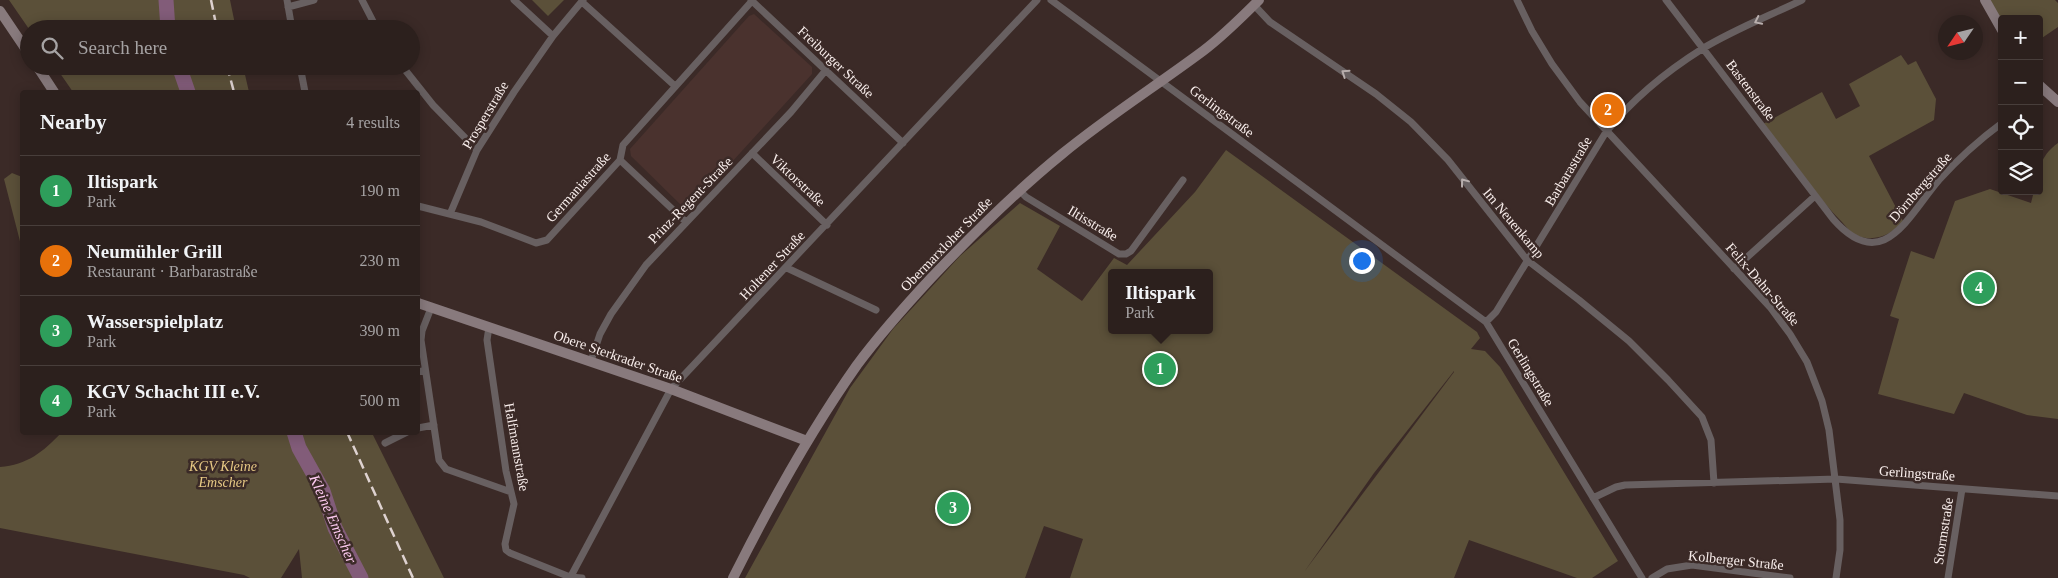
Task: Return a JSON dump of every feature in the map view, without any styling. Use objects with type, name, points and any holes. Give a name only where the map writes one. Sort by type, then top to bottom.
[{"type":"street","points":[[290,20],[287,4],[314,0]]},
{"type":"street","points":[[362,0],[372,20]]},
{"type":"street","points":[[514,0],[553,36]]},
{"type":"street","name":"Holtener Straße","points":[[570,578],[672,389],[1037,0]]},
{"type":"street","name":"Gerlingstraße","points":[[1051,0],[1486,322],[1593,498],[1616,487],[1625,486],[1836,479],[2058,496]]},
{"type":"street","name":"Felix-Dahn-Straße","points":[[1517,0],[1532,31],[1552,64],[1573,93],[1606,132],[1770,307],[1790,334],[1807,362],[1822,401],[1829,430],[1836,479],[1840,550],[1836,578]]},
{"type":"street","name":"Bastenstraße","points":[[1666,0],[1816,196]]},
{"type":"street","name":"Barbarastraße","points":[[1486,322],[1496,312],[1606,132],[1616,120],[1656,82],[1703,48],[1802,0]]},
{"type":"street","points":[[1985,0],[1998,23]]},
{"type":"street","points":[[583,1],[675,86]]},
{"type":"street","name":"Prosperstraße","points":[[450,214],[477,150],[553,36],[583,1]]},
{"type":"street","name":"Freiburger Straße","points":[[752,1],[903,143]]},
{"type":"street","name":"Germaniastraße","points":[[420,206],[481,222],[536,243],[546,240],[620,160],[624,145],[752,1]]},
{"type":"street","name":"Obermarxloher Straße","points":[[733,578],[772,500],[807,441],[858,365],[891,322],[956,252],[1019,190],[1068,149],[1205,50],[1256,3]]},
{"type":"street","name":"Im Neuenkamp","points":[[1256,3],[1270,22],[1376,94],[1411,122],[1448,160],[1527,260],[1628,341],[1668,380],[1702,417],[1711,440],[1714,483]]},
{"type":"street","points":[[0,11],[20,41]]},
{"type":"street","name":"Prinz-Regent-Straße","points":[[591,361],[600,334],[628,289],[646,265],[752,154],[826,70]]},
{"type":"street","points":[[43,75],[53,90]]},
{"type":"street","points":[[302,75],[305,90]]},
{"type":"street","points":[[409,75],[433,105],[477,150]]},
{"type":"street","points":[[2043,89],[2058,102]]},
{"type":"street","name":"Dörnbergstraße","points":[[1816,196],[1848,235],[1867,243],[1883,241],[1899,231],[1947,171],[1998,122]]},
{"type":"street","name":"Dörnbergstraße","points":[[1986,135],[1998,126]]},
{"type":"street","name":"Viktorstraße","points":[[752,154],[827,225]]},
{"type":"street","points":[[620,160],[686,222]]},
{"type":"street","name":"Iltisstraße","points":[[1019,190],[1026,197],[1119,254],[1126,254],[1131,251],[1183,180]]},
{"type":"street","points":[[1734,269],[1816,196]]},
{"type":"street","points":[[787,268],[876,310]]},
{"type":"street","name":"Obere Sterkrader Straße","points":[[420,304],[672,389],[807,441]]},
{"type":"street","points":[[431,308],[422,331],[421,371],[441,465],[511,492]]},
{"type":"street","name":"Halfmannstraße","points":[[489,327],[487,340],[506,471],[514,504],[505,544],[506,550],[570,578],[582,578]]},
{"type":"street","points":[[420,428],[434,425]]},
{"type":"street","points":[[385,443],[401,435]]},
{"type":"street","name":"Stormstraße","points":[[1948,578],[1962,489]]},
{"type":"street","points":[[1593,498],[1642,578]]},
{"type":"street","name":"Kolberger Straße","points":[[1652,578],[1667,569],[1692,566],[1790,578]]},
{"type":"shaded area","points":[[754,14],[812,67],[812,74],[690,208],[684,208],[631,156],[630,149],[749,16]]},
{"type":"green space","points":[[9,0],[230,0],[234,20],[23,20]]},
{"type":"green space","points":[[532,0],[564,0],[548,16]]},
{"type":"green space","points":[[1986,0],[2055,0],[2058,3],[2058,27],[2043,37],[2043,15],[1998,15],[1998,21]]},
{"type":"green space","points":[[1901,55],[1908,65],[1916,61],[1936,99],[1934,120],[1869,156],[1903,221],[1888,234],[1875,238],[1862,237],[1852,233],[1831,211],[1763,124],[1822,92],[1836,119],[1860,106],[1849,84]]},
{"type":"green space","points":[[61,75],[245,75],[249,90],[72,90]]},
{"type":"green space","points":[[2058,143],[2058,419],[2027,415],[1964,393],[1954,414],[1878,394],[1899,319],[1890,316],[1911,251],[1934,259],[1955,201],[1990,189],[1998,192],[1998,195],[2008,195],[2031,203],[2033,195],[2043,195],[2043,161]]},
{"type":"green space","points":[[1226,150],[1477,332],[1480,338],[1471,349],[1485,351],[1500,367],[1618,561],[1592,578],[1577,578],[1469,540],[1454,578],[1070,578],[1083,539],[1044,526],[1025,578],[745,578],[850,388],[893,329],[960,256],[1020,203],[1060,226],[1037,269],[1082,301],[1114,258],[1127,265],[1195,192]],"holes":[[[1454,372],[1304,572],[1374,473]]]},
{"type":"green space","points":[[12,173],[20,176],[20,241],[4,179]]},
{"type":"green space","name":"KGV Kleine Emscher","points":[[59,435],[373,435],[444,578],[302,578],[299,549],[281,578],[250,578],[244,575],[0,528],[0,467],[18,464],[41,452]]},
{"type":"waterway","name":"Kleine Emscher","points":[[166,0],[167,20]]},
{"type":"waterway","name":"Kleine Emscher","points":[[182,75],[187,90]]},
{"type":"waterway","name":"Kleine Emscher","points":[[295,435],[299,448],[323,491],[335,528],[361,578]]},
{"type":"railway","points":[[211,0],[215,20]]},
{"type":"railway","points":[[229,75],[233,90]]},
{"type":"railway","points":[[348,435],[413,578]]},
{"type":"place","name":"Neumühler Grill","points":[[1608,110]]},
{"type":"place","name":"KGV Schacht III e.V.","points":[[1979,288]]},
{"type":"place","name":"Iltispark","points":[[1160,369]]},
{"type":"place","name":"Wasserspielplatz","points":[[953,508]]}]
